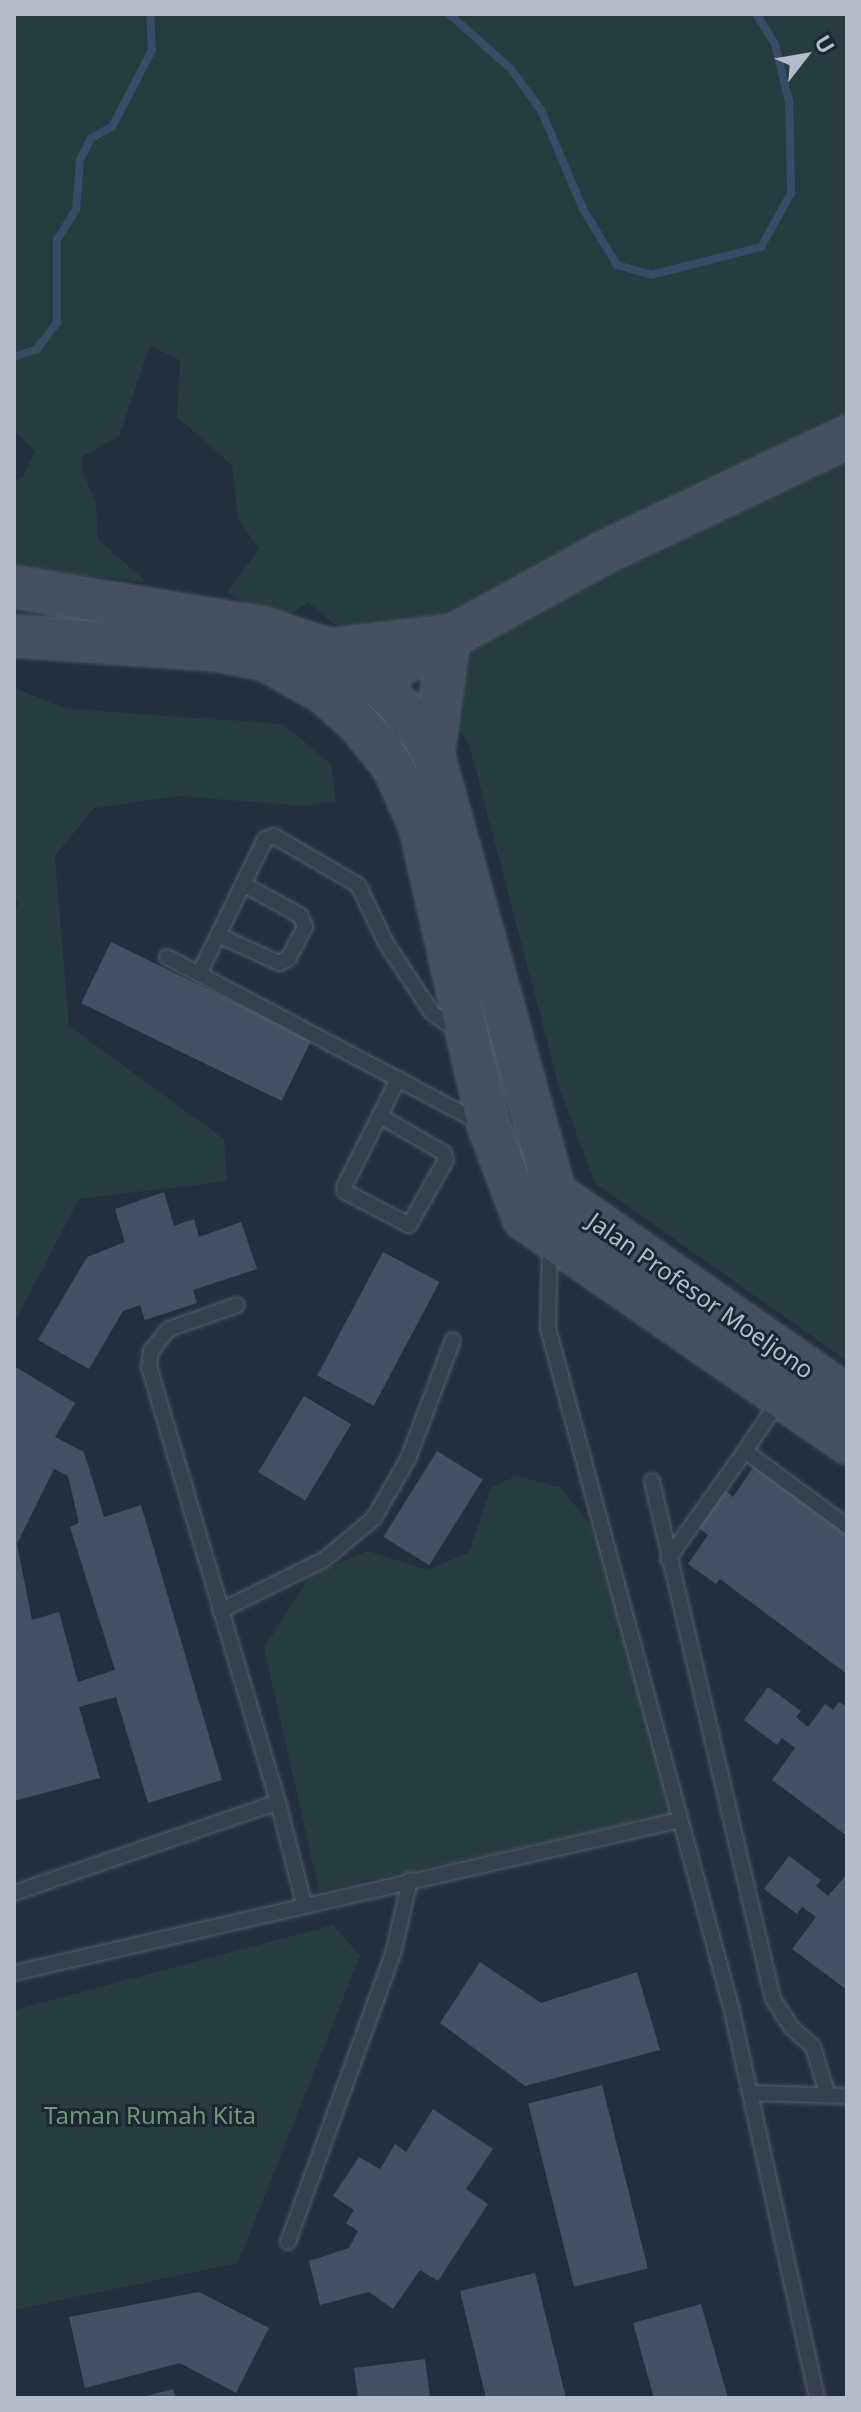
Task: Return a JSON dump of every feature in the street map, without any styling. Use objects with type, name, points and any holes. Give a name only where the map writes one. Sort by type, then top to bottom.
[{"type":"street","points":[[333,702],[605,552],[847,437]]},
{"type":"street","points":[[14,587],[262,628],[330,650],[372,679],[416,722],[433,754],[553,1216],[781,1398],[847,1443]]},
{"type":"street","points":[[14,636],[216,650],[266,660],[333,702],[360,725],[393,766],[420,826],[489,1127],[516,1205],[538,1233],[553,1216]]},
{"type":"street","points":[[330,650],[449,636]]},
{"type":"street","points":[[433,754],[449,636]]},
{"type":"street","name":"Jalan Profesor Moeljono","points":[[553,1216],[847,1396]]},
{"type":"lane","points":[[199,974],[265,839],[274,836],[348,876],[365,897],[386,943],[432,1013],[470,1038]]},
{"type":"lane","points":[[218,935],[279,963],[288,959],[305,927],[301,916],[243,884]]},
{"type":"lane","points":[[167,957],[489,1127]]},
{"type":"lane","points":[[380,1116],[444,1153],[440,1172],[409,1225],[344,1191],[380,1116],[398,1079]]},
{"type":"lane","points":[[553,1216],[548,1328],[750,2093],[817,2398]]},
{"type":"lane","points":[[237,1305],[169,1329],[151,1351],[149,1367],[278,1802],[304,1904]]},
{"type":"lane","points":[[220,1611],[325,1559],[374,1518],[408,1459],[453,1340]]},
{"type":"lane","points":[[668,1559],[781,1398]]},
{"type":"lane","points":[[745,1451],[847,1526]]},
{"type":"lane","points":[[652,1481],[773,1999],[791,2027],[813,2047],[828,2096]]},
{"type":"lane","points":[[14,1893],[278,1802]]},
{"type":"lane","points":[[14,1973],[680,1820]]},
{"type":"lane","points":[[288,2242],[393,1954],[410,1880]]},
{"type":"lane","points":[[750,2093],[847,2096]]},
{"type":"green space","points":[[14,14],[847,14],[847,1361],[595,1183],[559,1087],[469,744],[428,687],[381,645],[333,623],[308,602],[283,620],[262,615],[227,592],[259,549],[238,518],[232,465],[177,417],[180,360],[150,346],[119,436],[82,457],[82,470],[96,503],[98,540],[147,582],[14,568],[14,481],[22,478],[35,452],[14,429]]},
{"type":"green space","points":[[14,688],[68,709],[283,724],[331,764],[336,801],[304,806],[180,796],[94,808],[55,856],[69,1026],[224,1139],[227,1181],[79,1199],[14,1324],[14,913],[19,901],[14,899]]},
{"type":"green space","points":[[517,1476],[560,1487],[598,1534],[671,1814],[319,1891],[264,1648],[310,1576],[368,1551],[428,1570],[469,1552],[491,1487]]},
{"type":"green space","name":"Taman Rumah Kita","points":[[333,1925],[360,1956],[238,2263],[14,2310],[14,2010]]},
{"type":"building","points":[[111,942],[311,1040],[282,1101],[81,1003]]},
{"type":"building","points":[[164,1192],[174,1226],[194,1219],[199,1237],[241,1222],[257,1269],[193,1290],[197,1303],[145,1320],[140,1305],[123,1311],[89,1369],[38,1340],[87,1257],[125,1242],[115,1209]]},
{"type":"building","points":[[383,1252],[440,1282],[374,1406],[317,1376]]},
{"type":"building","points":[[14,1366],[75,1403],[55,1437],[84,1452],[104,1517],[141,1505],[222,1780],[148,1803],[116,1697],[79,1707],[100,1778],[14,1801]],"holes":[[[54,1469],[68,1476],[79,1523],[70,1527],[115,1670],[78,1682],[59,1612],[32,1620],[17,1544]]]},
{"type":"building","points":[[304,1396],[351,1424],[305,1501],[258,1472]]},
{"type":"building","points":[[437,1451],[483,1480],[429,1565],[383,1537]]},
{"type":"building","points":[[754,1466],[847,1534],[847,1674],[720,1579],[716,1584],[688,1564],[708,1535],[694,1525],[722,1488],[733,1497]]},
{"type":"building","points":[[768,1687],[801,1711],[796,1717],[808,1727],[825,1704],[833,1710],[839,1702],[847,1707],[847,1836],[772,1780],[795,1748],[782,1738],[777,1745],[744,1720]]},
{"type":"building","points":[[789,1856],[821,1880],[816,1886],[828,1896],[847,1874],[847,1990],[792,1949],[816,1917],[802,1907],[797,1914],[764,1889]]},
{"type":"building","points":[[480,1962],[541,2003],[637,1972],[660,2050],[525,2086],[440,2023]]},
{"type":"building","points":[[602,2085],[648,2268],[574,2287],[528,2103]]},
{"type":"building","points":[[433,2109],[493,2149],[466,2189],[488,2204],[438,2281],[420,2270],[393,2309],[369,2292],[320,2305],[309,2261],[349,2248],[358,2231],[346,2223],[354,2210],[333,2196],[359,2157],[380,2169],[395,2144],[406,2152]]},
{"type":"building","points":[[535,2273],[566,2398],[486,2398],[460,2291]]},
{"type":"building","points":[[199,2292],[269,2328],[236,2393],[180,2363],[85,2388],[69,2317]]},
{"type":"building","points":[[701,2304],[728,2398],[654,2398],[633,2323]]},
{"type":"building","points":[[425,2359],[430,2398],[358,2398],[354,2368]]},
{"type":"building","points":[[173,2389],[176,2398],[143,2398],[143,2397]]},
{"type":"waterway","points":[[14,357],[37,349],[57,322],[57,240],[76,209],[80,160],[91,138],[112,127],[152,50],[150,14]]},
{"type":"waterway","points":[[449,14],[511,69],[541,110],[583,209],[617,265],[651,275],[761,247],[791,193],[789,101],[775,44],[756,14]]}]
